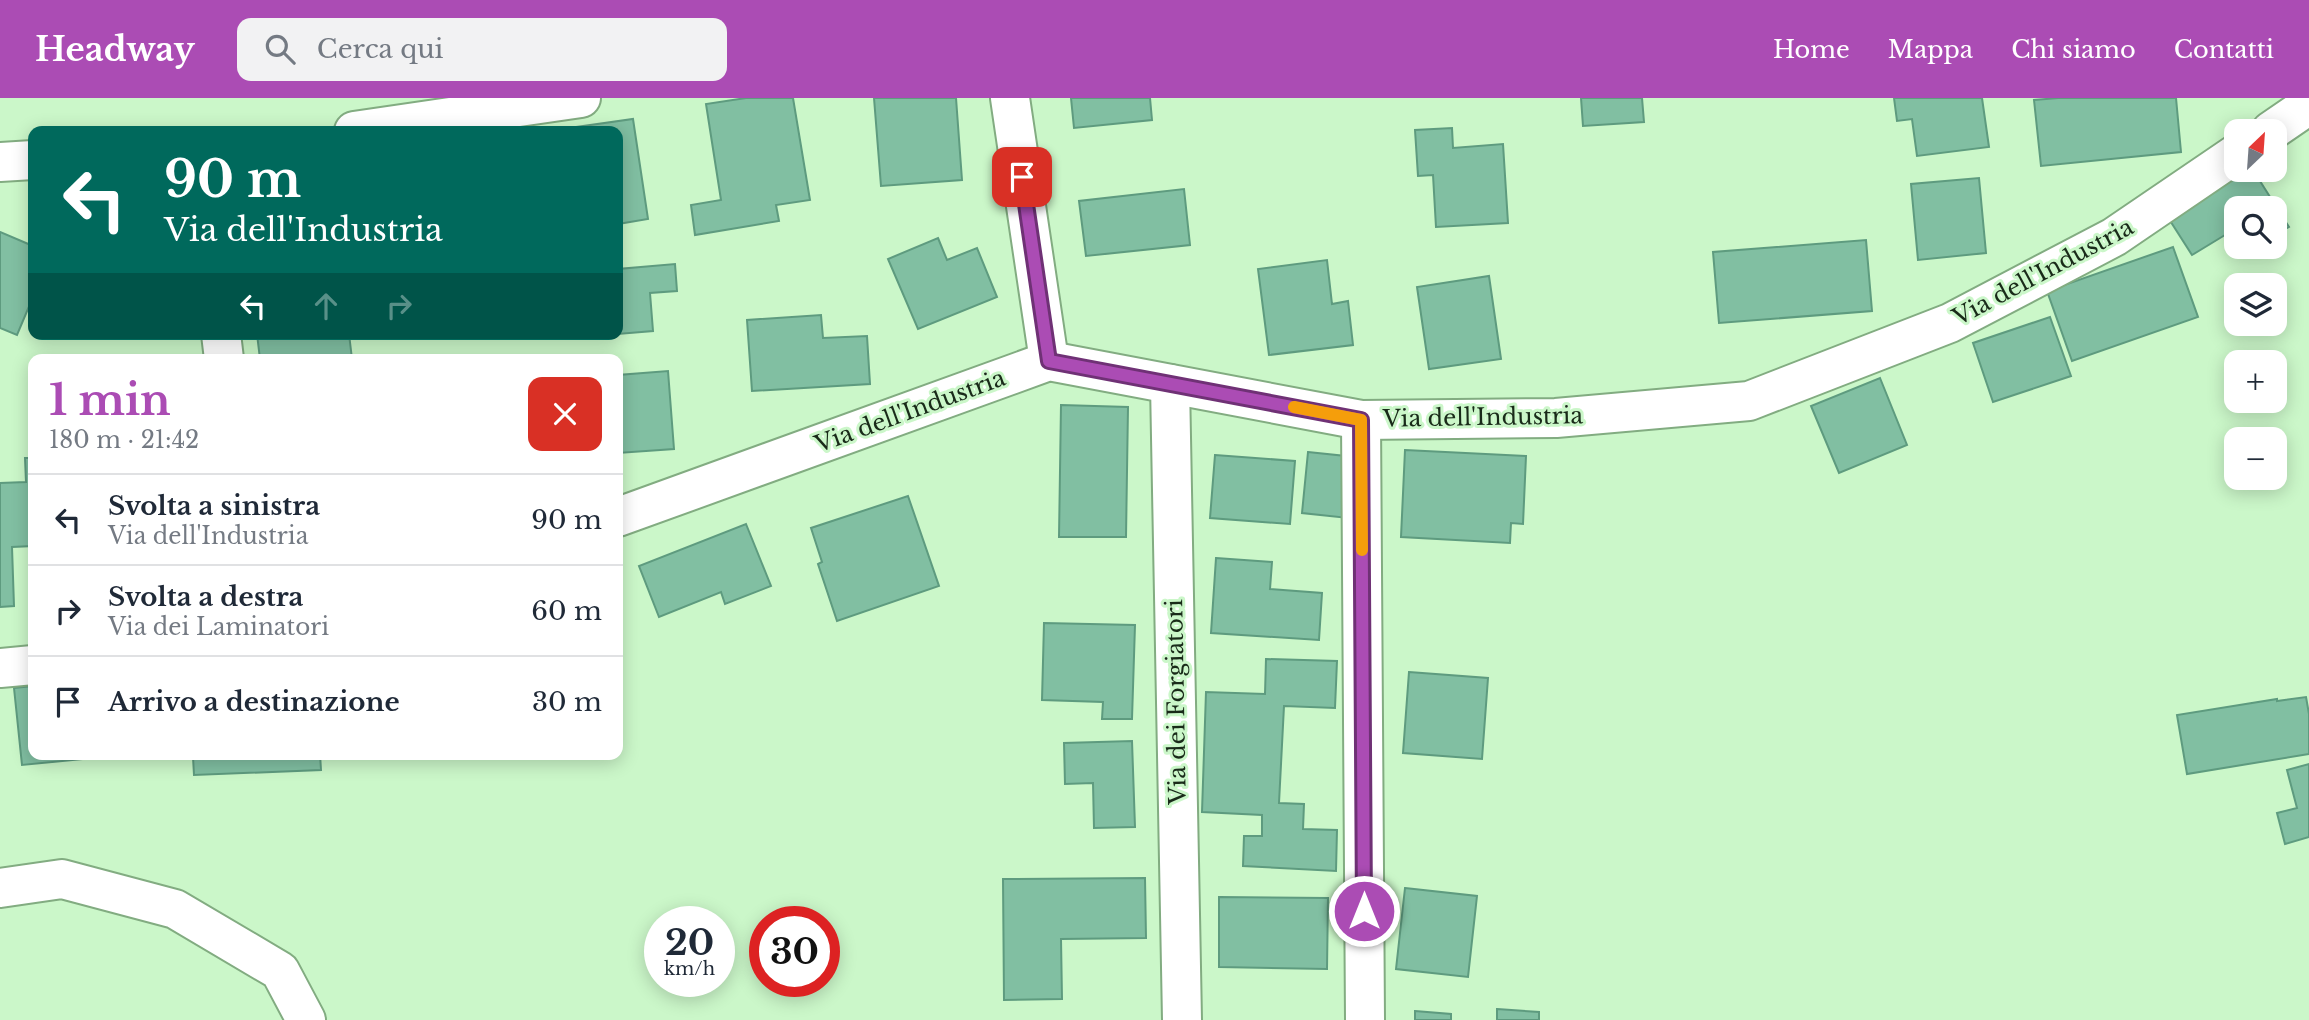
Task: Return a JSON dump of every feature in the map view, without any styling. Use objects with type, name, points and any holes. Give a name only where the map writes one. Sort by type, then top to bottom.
[{"type":"street","points":[[389,126],[582,98]]},
{"type":"street","points":[[1010,98],[1049,361]]},
{"type":"street","points":[[2287,120],[2309,105]]},
{"type":"street","points":[[0,162],[28,160]]},
{"type":"street","name":"Via dell'Industria","points":[[623,515],[1049,361],[1361,420],[1556,418],[1749,401],[1950,323],[2114,237],[2224,162]]},
{"type":"street","name":"Via dei Forgiatori","points":[[1170,384],[1182,1020]]},
{"type":"street","points":[[1361,420],[1365,1020]]},
{"type":"street","points":[[0,668],[28,665]]},
{"type":"street","points":[[0,888],[62,879],[175,909],[280,971],[306,1020]]},
{"type":"building","points":[[746,98],[793,98],[810,200],[776,205],[779,221],[695,235],[691,205],[721,200],[706,104]]},
{"type":"building","points":[[874,98],[956,98],[962,180],[881,186]]},
{"type":"building","points":[[1071,98],[1150,98],[1152,120],[1074,128]]},
{"type":"building","points":[[1581,98],[1642,98],[1644,122],[1583,126]]},
{"type":"building","points":[[1894,98],[1982,98],[1989,147],[1917,156],[1912,119],[1897,121]]},
{"type":"building","points":[[2176,98],[2181,152],[2041,166],[2034,100]]},
{"type":"building","points":[[633,119],[648,219],[623,223],[623,126],[583,126]]},
{"type":"building","points":[[1452,128],[1453,148],[1503,144],[1508,223],[1436,227],[1433,175],[1418,176],[1415,130]]},
{"type":"building","points":[[1979,178],[1986,253],[1918,260],[1911,184]]},
{"type":"building","points":[[2229,182],[2261,182],[2269,196],[2224,196],[2224,236],[2192,255],[2169,219]]},
{"type":"building","points":[[1184,189],[1190,245],[1086,256],[1079,201]]},
{"type":"building","points":[[0,232],[28,244],[28,309],[17,335],[0,328]]},
{"type":"building","points":[[938,238],[947,260],[977,248],[997,297],[918,329],[888,259]]},
{"type":"building","points":[[1866,240],[1872,311],[1719,323],[1713,252]]},
{"type":"building","points":[[2173,247],[2198,317],[2072,361],[2047,291]]},
{"type":"building","points":[[1327,260],[1332,304],[1348,301],[1353,345],[1269,355],[1258,269]]},
{"type":"building","points":[[675,264],[677,291],[650,293],[653,331],[623,334],[623,269]]},
{"type":"building","points":[[1489,276],[1501,359],[1429,369],[1417,287]]},
{"type":"building","points":[[821,315],[823,338],[867,336],[870,384],[752,391],[747,320]]},
{"type":"building","points":[[2050,317],[2071,376],[1993,402],[1973,343]]},
{"type":"building","points":[[258,340],[350,340],[351,354],[259,354]]},
{"type":"building","points":[[668,371],[674,449],[623,453],[623,375]]},
{"type":"building","points":[[1880,378],[1907,445],[1839,473],[1811,406]]},
{"type":"building","points":[[1061,405],[1128,407],[1126,537],[1059,537]]},
{"type":"building","points":[[1405,450],[1526,456],[1523,524],[1511,523],[1510,543],[1401,537]]},
{"type":"building","points":[[1308,452],[1355,457],[1348,518],[1302,513]]},
{"type":"building","points":[[1215,455],[1295,461],[1290,524],[1210,518]]},
{"type":"building","points":[[25,458],[28,458],[28,546],[12,547],[14,606],[0,607],[0,483],[26,482]]},
{"type":"building","points":[[908,496],[939,586],[837,621],[818,564],[822,562],[811,528]]},
{"type":"building","points":[[746,524],[771,586],[725,604],[721,592],[659,617],[639,566]]},
{"type":"building","points":[[1216,558],[1272,562],[1270,589],[1322,593],[1319,640],[1211,633]]},
{"type":"building","points":[[1044,623],[1135,625],[1132,719],[1102,719],[1103,702],[1042,700]]},
{"type":"building","points":[[1266,659],[1337,661],[1335,708],[1284,706],[1279,803],[1304,804],[1303,829],[1337,830],[1336,871],[1243,866],[1244,836],[1262,836],[1262,815],[1202,812],[1206,692],[1265,694]]},
{"type":"building","points":[[1409,672],[1488,678],[1482,759],[1403,753]]},
{"type":"building","points":[[28,687],[28,760],[73,760],[22,765],[14,688]]},
{"type":"building","points":[[2306,697],[2309,714],[2309,754],[2187,774],[2177,715]]},
{"type":"building","points":[[1132,741],[1135,827],[1094,828],[1093,783],[1065,784],[1064,743]]},
{"type":"building","points":[[193,760],[320,760],[321,770],[194,775]]},
{"type":"building","points":[[2309,764],[2309,837],[2285,844],[2277,813],[2297,808],[2287,770]]},
{"type":"building","points":[[1145,878],[1146,938],[1061,939],[1062,999],[1004,1000],[1003,879]]},
{"type":"building","points":[[1405,888],[1477,896],[1468,977],[1396,969]]},
{"type":"building","points":[[1219,897],[1328,898],[1327,969],[1219,967]]},
{"type":"building","points":[[1497,1009],[1539,1012],[1539,1020],[1497,1020]]},
{"type":"building","points":[[1415,1011],[1451,1014],[1451,1020],[1415,1020]]},
{"type":"slow traffic","points":[[1294,407],[1361,420],[1362,550]]},
{"type":"route","points":[[1022,177],[1049,361],[1361,420],[1364,911]]}]
